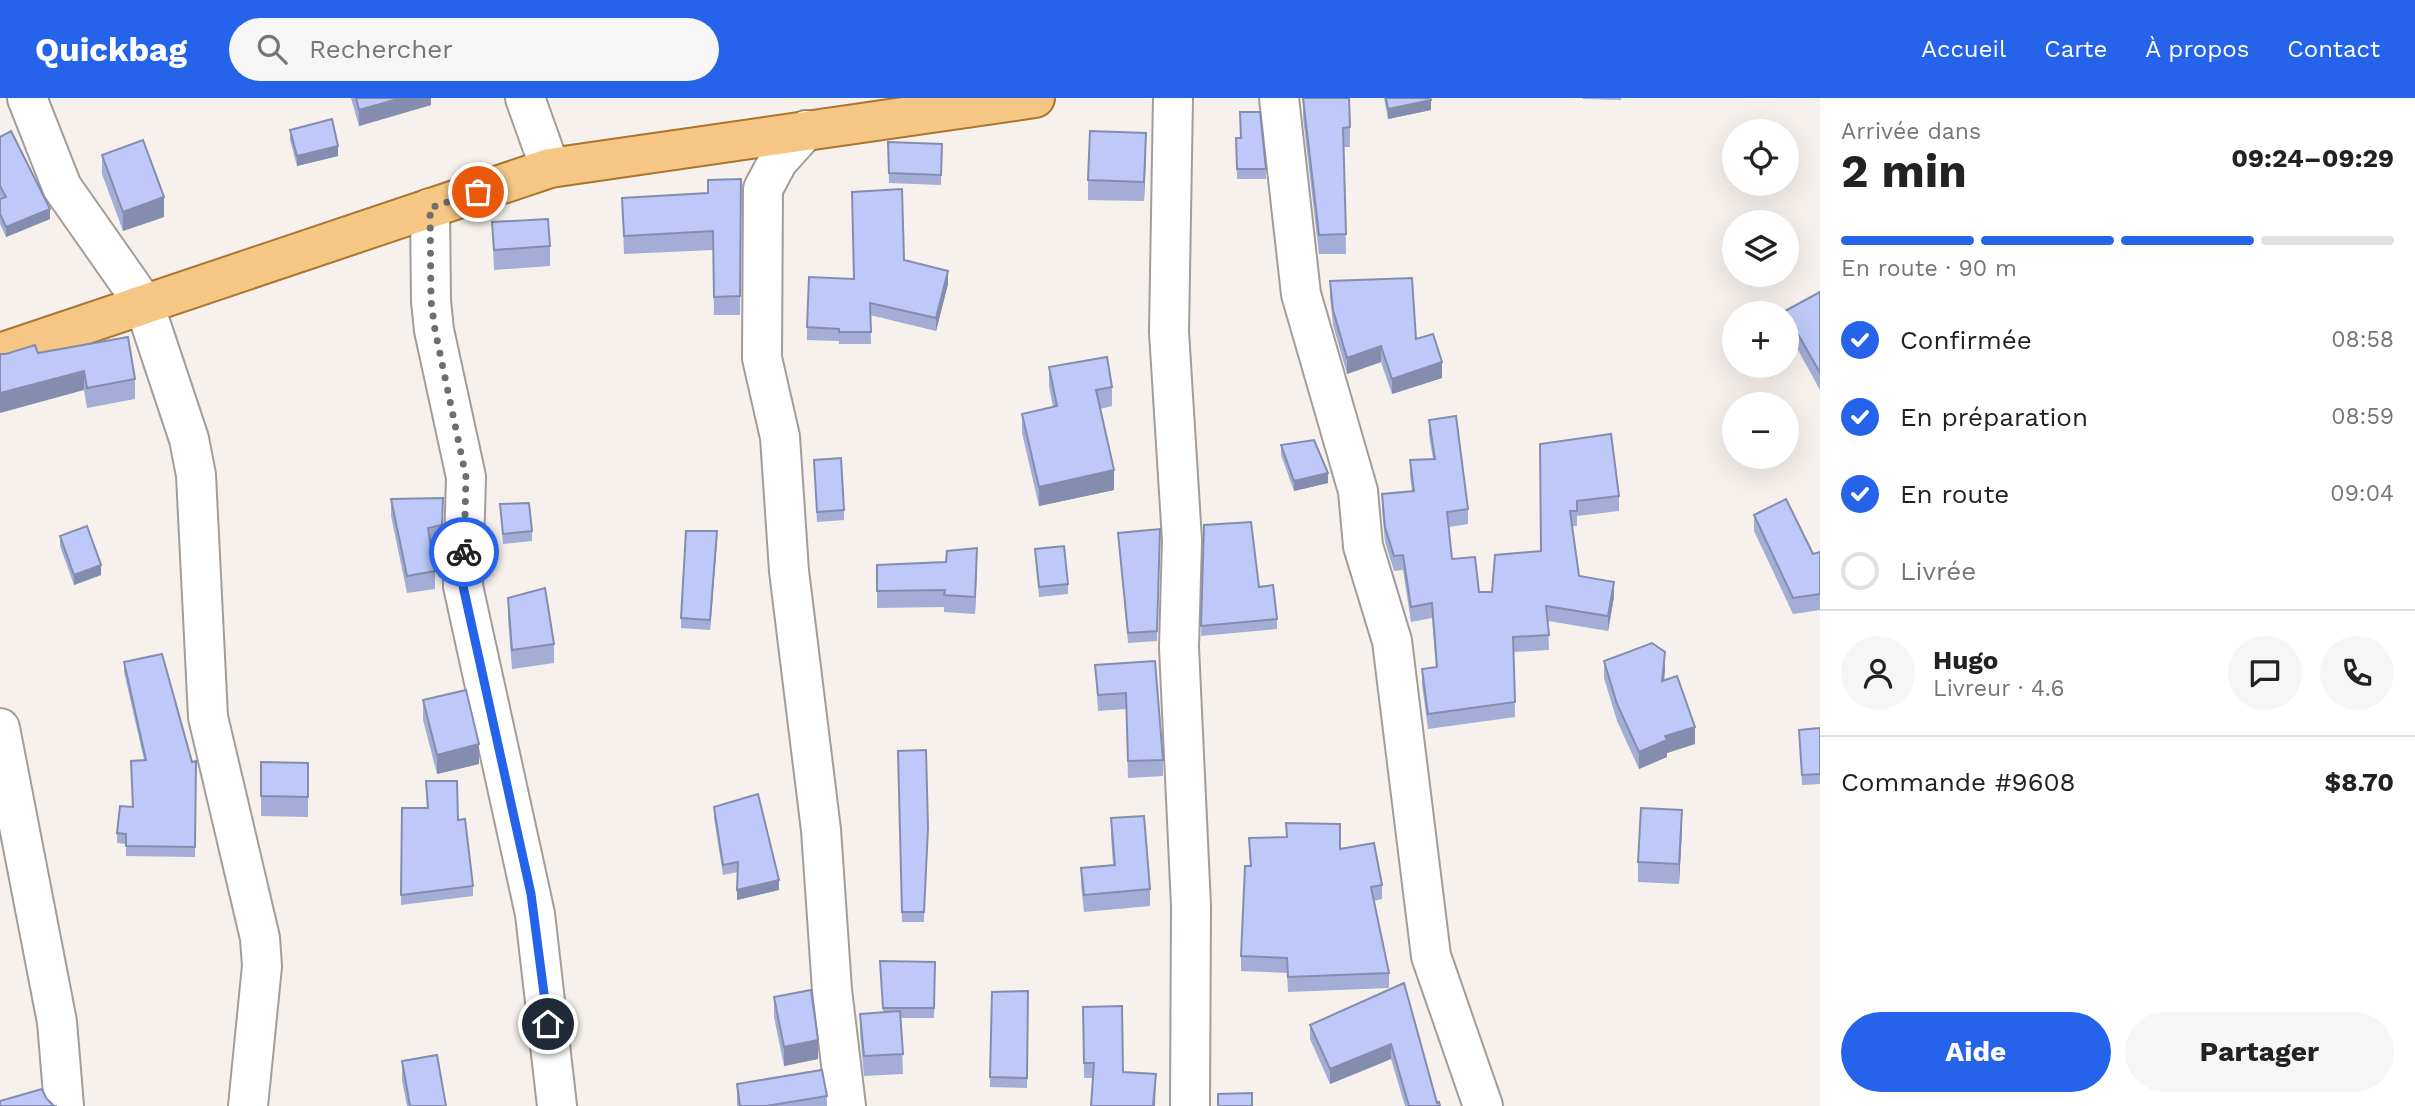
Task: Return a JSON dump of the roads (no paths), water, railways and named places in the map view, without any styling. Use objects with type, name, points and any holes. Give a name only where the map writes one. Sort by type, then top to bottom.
[{"type":"main road","points":[[0,353],[550,168],[1035,98]]},
{"type":"street","points":[[27,98],[62,187],[144,304],[189,439],[197,475],[208,717],[260,937],[262,966],[248,1106]]},
{"type":"street","points":[[525,98],[550,168]]},
{"type":"street","points":[[1173,98],[1169,332],[1182,540],[1179,647],[1191,906],[1190,1106]]},
{"type":"street","points":[[1279,98],[1301,294],[1358,491],[1363,546],[1392,641],[1431,956],[1482,1106]]},
{"type":"street","points":[[806,130],[778,161],[763,189],[762,358],[780,437],[789,571],[821,830],[832,990],[846,1106]]},
{"type":"street","points":[[430,208],[431,301],[466,477],[463,586],[535,914],[558,1106]]},
{"type":"street","points":[[0,728],[57,1021],[64,1106]]}]
